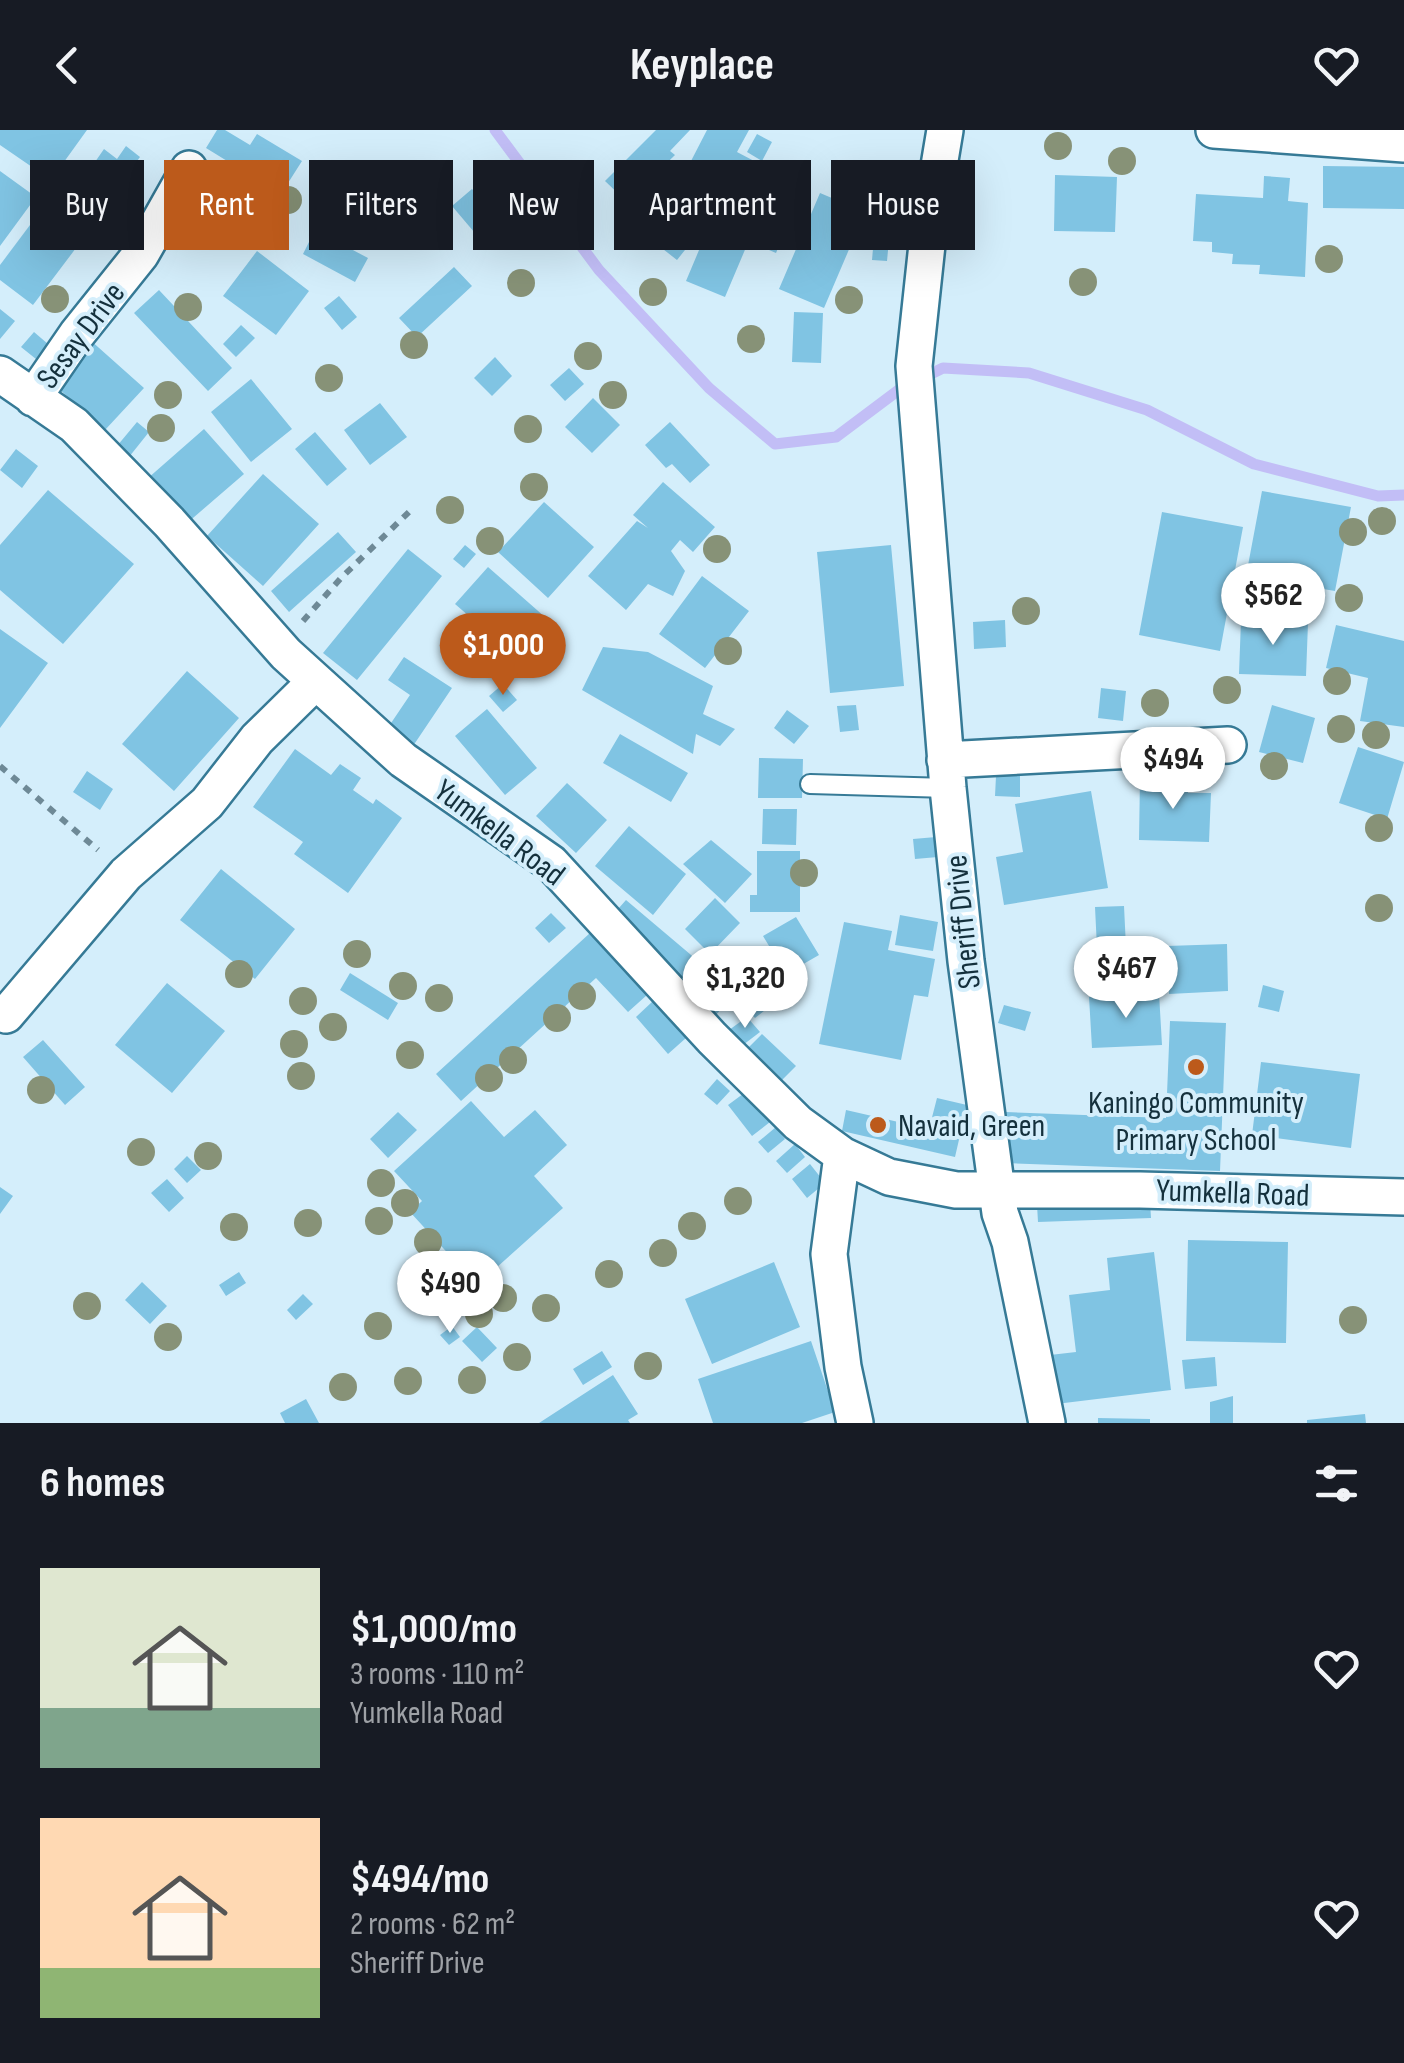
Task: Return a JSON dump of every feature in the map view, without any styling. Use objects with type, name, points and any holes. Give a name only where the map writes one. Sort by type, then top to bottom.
[{"type":"street","name":"Sheriff Drive","points":[[945,130],[929,226],[914,366],[946,774],[996,1188],[1047,1423]]},
{"type":"street","points":[[1214,130],[1404,144]]},
{"type":"street","name":"Sesay Drive","points":[[33,398],[77,334],[141,254],[164,214]]},
{"type":"street","name":"Yumkella Road","points":[[0,374],[74,425],[315,682],[403,760],[551,863],[712,1038],[798,1124],[842,1155],[889,1177],[956,1190],[1404,1197]]},
{"type":"street","points":[[6,1015],[126,874],[207,803],[257,739],[315,682]]},
{"type":"street","points":[[946,774],[1228,745]]},
{"type":"street","points":[[842,1155],[828,1254],[843,1367],[855,1423]]},
{"type":"lane","points":[[810,784],[946,774]]},
{"type":"path","points":[[286,654],[306,614],[411,510]]},
{"type":"path","points":[[0,766],[126,874]]},
{"type":"building","points":[[0,130],[87,130],[65,160],[30,160],[30,166],[0,145]]},
{"type":"building","points":[[217,130],[225,130],[250,145],[257,134],[302,161],[289,181],[289,160],[226,160],[206,148]]},
{"type":"building","points":[[656,130],[690,130],[670,151],[675,155],[670,160],[626,160]]},
{"type":"building","points":[[707,130],[749,130],[737,152],[752,160],[692,160]]},
{"type":"building","points":[[757,134],[772,142],[763,160],[747,152]]},
{"type":"building","points":[[126,146],[140,157],[138,160],[96,160],[104,149],[117,159]]},
{"type":"building","points":[[1323,166],[1404,167],[1404,209],[1323,208]]},
{"type":"building","points":[[0,171],[30,193],[30,205],[0,246]]},
{"type":"building","points":[[614,172],[614,190],[605,181]]},
{"type":"building","points":[[1055,175],[1117,177],[1115,232],[1054,231]]},
{"type":"building","points":[[1264,176],[1290,178],[1288,201],[1308,203],[1305,277],[1259,274],[1260,265],[1232,264],[1233,254],[1212,252],[1212,242],[1193,241],[1196,194],[1263,198]]},
{"type":"building","points":[[473,190],[473,231],[453,207]]},
{"type":"building","points":[[820,193],[831,198],[831,250],[849,250],[824,308],[779,289],[796,250],[811,250],[811,214]]},
{"type":"building","points":[[30,225],[30,250],[75,250],[33,305],[0,280],[0,265]]},
{"type":"building","points":[[309,242],[309,250],[353,250],[368,258],[355,282],[303,254]]},
{"type":"building","points":[[664,250],[685,250],[677,260]]},
{"type":"building","points":[[699,250],[745,250],[725,297],[686,281]]},
{"type":"building","points":[[873,250],[888,250],[887,261],[872,260]]},
{"type":"building","points":[[257,251],[309,291],[276,335],[223,296]]},
{"type":"building","points":[[454,267],[472,286],[417,337],[399,318]]},
{"type":"building","points":[[159,290],[232,368],[208,391],[134,313]]},
{"type":"building","points":[[339,296],[357,317],[342,330],[324,308]]},
{"type":"building","points":[[0,309],[15,321],[0,339]]},
{"type":"building","points":[[794,312],[823,313],[821,363],[792,362]]},
{"type":"building","points":[[241,325],[255,338],[236,357],[223,344]]},
{"type":"building","points":[[34,332],[48,344],[36,359],[21,347]]},
{"type":"building","points":[[89,339],[144,388],[105,430],[50,381]]},
{"type":"building","points":[[495,357],[512,376],[492,396],[474,378]]},
{"type":"building","points":[[569,368],[584,384],[565,401],[550,385]]},
{"type":"building","points":[[251,379],[292,429],[251,462],[211,412]]},
{"type":"building","points":[[593,398],[620,425],[592,453],[565,427]]},
{"type":"building","points":[[380,403],[407,437],[370,465],[344,430]]},
{"type":"building","points":[[137,422],[149,432],[125,462],[112,452]]},
{"type":"building","points":[[670,422],[710,465],[690,483],[672,464],[666,468],[645,445]]},
{"type":"building","points":[[204,429],[244,474],[186,524],[147,479]]},
{"type":"building","points":[[315,432],[347,469],[327,486],[295,449]]},
{"type":"building","points":[[16,449],[38,466],[22,488],[0,470]]},
{"type":"building","points":[[263,474],[319,524],[263,586],[207,536]]},
{"type":"building","points":[[663,482],[715,527],[693,552],[680,540],[671,551],[685,571],[673,596],[648,584],[626,610],[588,576],[637,521],[648,528],[633,515]]},
{"type":"building","points":[[48,490],[134,564],[63,644],[0,590],[0,545]]},
{"type":"building","points":[[1262,491],[1351,507],[1335,591],[1246,576]]},
{"type":"building","points":[[544,502],[594,547],[548,598],[498,552]]},
{"type":"building","points":[[1162,512],[1243,527],[1220,651],[1139,635]]},
{"type":"building","points":[[338,532],[356,552],[289,612],[271,591]]},
{"type":"building","points":[[465,545],[476,554],[464,568],[453,559]]},
{"type":"building","points":[[891,545],[904,686],[830,693],[817,552]]},
{"type":"building","points":[[408,549],[442,576],[357,680],[323,653]]},
{"type":"building","points":[[488,567],[554,625],[522,662],[455,604]]},
{"type":"building","points":[[702,576],[749,611],[705,668],[659,634]]},
{"type":"building","points":[[1005,620],[1006,647],[974,649],[973,622]]},
{"type":"building","points":[[1241,620],[1308,623],[1306,676],[1239,674]]},
{"type":"building","points":[[1336,625],[1404,641],[1404,727],[1360,721],[1368,678],[1326,668]]},
{"type":"building","points":[[0,629],[48,663],[0,728]]},
{"type":"building","points":[[603,647],[648,652],[713,686],[703,714],[735,729],[720,746],[696,734],[693,754],[582,690]]},
{"type":"building","points":[[404,657],[452,688],[413,746],[387,729],[410,695],[388,680]]},
{"type":"building","points":[[187,671],[239,718],[174,791],[122,744]]},
{"type":"building","points":[[503,684],[517,700],[503,712],[489,696]]},
{"type":"building","points":[[1101,688],[1126,691],[1123,721],[1098,718]]},
{"type":"building","points":[[856,705],[859,730],[840,732],[837,706]]},
{"type":"building","points":[[1272,705],[1315,718],[1303,763],[1259,752]]},
{"type":"building","points":[[487,709],[537,768],[505,795],[455,736]]},
{"type":"building","points":[[787,710],[809,726],[794,744],[774,728]]},
{"type":"building","points":[[620,734],[688,773],[671,802],[603,763]]},
{"type":"building","points":[[1358,747],[1404,762],[1387,819],[1339,803]]},
{"type":"building","points":[[295,749],[331,775],[340,764],[361,778],[353,790],[373,804],[376,799],[402,818],[348,893],[294,854],[303,842],[253,807]]},
{"type":"building","points":[[759,758],[803,759],[802,798],[758,798]]},
{"type":"building","points":[[87,771],[113,789],[100,810],[73,792]]},
{"type":"building","points":[[996,776],[1020,776],[1020,797],[995,796]]},
{"type":"building","points":[[1140,778],[1189,779],[1188,793],[1211,793],[1209,842],[1139,840]]},
{"type":"building","points":[[567,783],[607,820],[576,853],[536,816]]},
{"type":"building","points":[[1091,791],[1108,888],[1004,905],[996,857],[1023,852],[1015,804]]},
{"type":"building","points":[[763,809],[797,809],[796,845],[762,844]]},
{"type":"building","points":[[629,826],[686,874],[653,915],[595,866]]},
{"type":"building","points":[[936,837],[938,857],[915,859],[913,839]]},
{"type":"building","points":[[711,840],[752,874],[725,903],[683,864]]},
{"type":"building","points":[[757,851],[800,851],[800,912],[750,912],[750,895],[757,895]]},
{"type":"building","points":[[221,869],[295,929],[255,979],[180,920]]},
{"type":"building","points":[[715,898],[740,923],[710,954],[685,929]]},
{"type":"building","points":[[626,900],[697,960],[683,977],[611,917]]},
{"type":"building","points":[[1124,906],[1126,947],[1097,948],[1095,907]]},
{"type":"building","points":[[551,913],[566,928],[549,943],[535,928]]},
{"type":"building","points":[[900,915],[938,922],[933,951],[895,945]]},
{"type":"building","points":[[796,917],[819,955],[786,974],[763,936]]},
{"type":"building","points":[[844,922],[892,931],[888,950],[935,959],[928,997],[914,995],[901,1060],[819,1044]]},
{"type":"building","points":[[590,933],[647,995],[628,1012],[596,978],[461,1101],[436,1074]]},
{"type":"building","points":[[1227,944],[1228,991],[1169,994],[1167,946]]},
{"type":"building","points":[[738,954],[752,969],[765,958],[791,990],[755,1018],[734,995],[715,1016],[693,991]]},
{"type":"building","points":[[350,973],[398,1003],[388,1020],[340,990]]},
{"type":"building","points":[[167,983],[225,1031],[172,1093],[115,1045]]},
{"type":"building","points":[[1263,985],[1284,991],[1279,1012],[1258,1007]]},
{"type":"building","points":[[1159,993],[1162,1045],[1092,1048],[1089,997]]},
{"type":"building","points":[[653,1001],[686,1038],[668,1054],[636,1017]]},
{"type":"building","points":[[1004,1005],[1031,1012],[1025,1031],[998,1023]]},
{"type":"building","points":[[747,1017],[760,1032],[743,1045],[729,1030]]},
{"type":"building","name":"Kaningo Community Primary School","points":[[1170,1021],[1226,1023],[1220,1171],[1005,1163],[1006,1112],[1166,1118]]},
{"type":"building","points":[[762,1034],[796,1066],[782,1080],[748,1048]]},
{"type":"building","points":[[43,1040],[85,1087],[65,1105],[23,1057]]},
{"type":"building","points":[[1261,1062],[1360,1074],[1351,1148],[1252,1135]]},
{"type":"building","points":[[717,1079],[730,1091],[717,1105],[704,1094]]},
{"type":"building","points":[[747,1091],[770,1122],[752,1136],[728,1105]]},
{"type":"building","name":"Navaid, Green","points":[[937,1098],[967,1105],[955,1157],[842,1131],[846,1110],[929,1129]]},
{"type":"building","points":[[471,1101],[504,1137],[535,1110],[567,1145],[534,1176],[563,1208],[477,1285],[410,1212],[422,1201],[394,1171]]},
{"type":"building","points":[[398,1112],[417,1130],[388,1158],[370,1139]]},
{"type":"building","points":[[776,1127],[785,1139],[768,1153],[758,1142]]},
{"type":"building","points":[[795,1144],[805,1157],[787,1173],[776,1161]]},
{"type":"building","points":[[187,1156],[201,1170],[187,1183],[174,1169]]},
{"type":"building","points":[[810,1164],[825,1183],[807,1198],[792,1179]]},
{"type":"building","points":[[167,1179],[184,1198],[169,1212],[151,1193]]},
{"type":"building","points":[[0,1187],[13,1196],[0,1214]]},
{"type":"building","name":"Navaid, Green","points":[[1150,1201],[1151,1218],[1038,1222],[1037,1205]]},
{"type":"building","points":[[1188,1240],[1288,1242],[1286,1343],[1186,1341]]},
{"type":"building","points":[[1154,1252],[1171,1390],[1056,1404],[1050,1355],[1076,1352],[1069,1295],[1110,1290],[1107,1258]]},
{"type":"building","points":[[774,1262],[800,1327],[712,1364],[685,1299]]},
{"type":"building","points":[[418,1264],[445,1290],[429,1308],[402,1282]]},
{"type":"building","points":[[239,1272],[246,1283],[226,1296],[219,1285]]},
{"type":"building","points":[[142,1282],[167,1306],[150,1324],[125,1300]]},
{"type":"building","points":[[303,1294],[313,1304],[296,1320],[287,1310]]},
{"type":"building","points":[[452,1326],[460,1337],[449,1345],[440,1335]]},
{"type":"building","points":[[477,1327],[497,1348],[482,1362],[462,1341]]},
{"type":"building","points":[[811,1341],[835,1412],[802,1423],[713,1423],[698,1379]]},
{"type":"building","points":[[602,1351],[612,1367],[583,1385],[573,1369]]},
{"type":"building","points":[[1215,1357],[1217,1386],[1185,1389],[1182,1360]]},
{"type":"building","points":[[613,1375],[638,1414],[628,1420],[630,1423],[539,1423]]},
{"type":"building","points":[[1233,1396],[1233,1423],[1210,1423],[1210,1402]]},
{"type":"building","points":[[306,1399],[319,1423],[285,1423],[280,1413]]},
{"type":"building","points":[[1365,1414],[1366,1423],[1307,1423],[1307,1420]]},
{"type":"building","points":[[1098,1418],[1150,1419],[1150,1423],[1098,1423]]},
{"type":"waterway","points":[[495,130],[599,270],[709,388],[775,444],[836,437],[900,389],[943,368],[1029,373],[1147,410],[1254,464],[1378,496],[1404,495]]},
{"type":"place","name":"Kaningo Community Primary School","points":[[1196,1067]]},
{"type":"place","name":"Navaid, Green","points":[[878,1125]]}]
